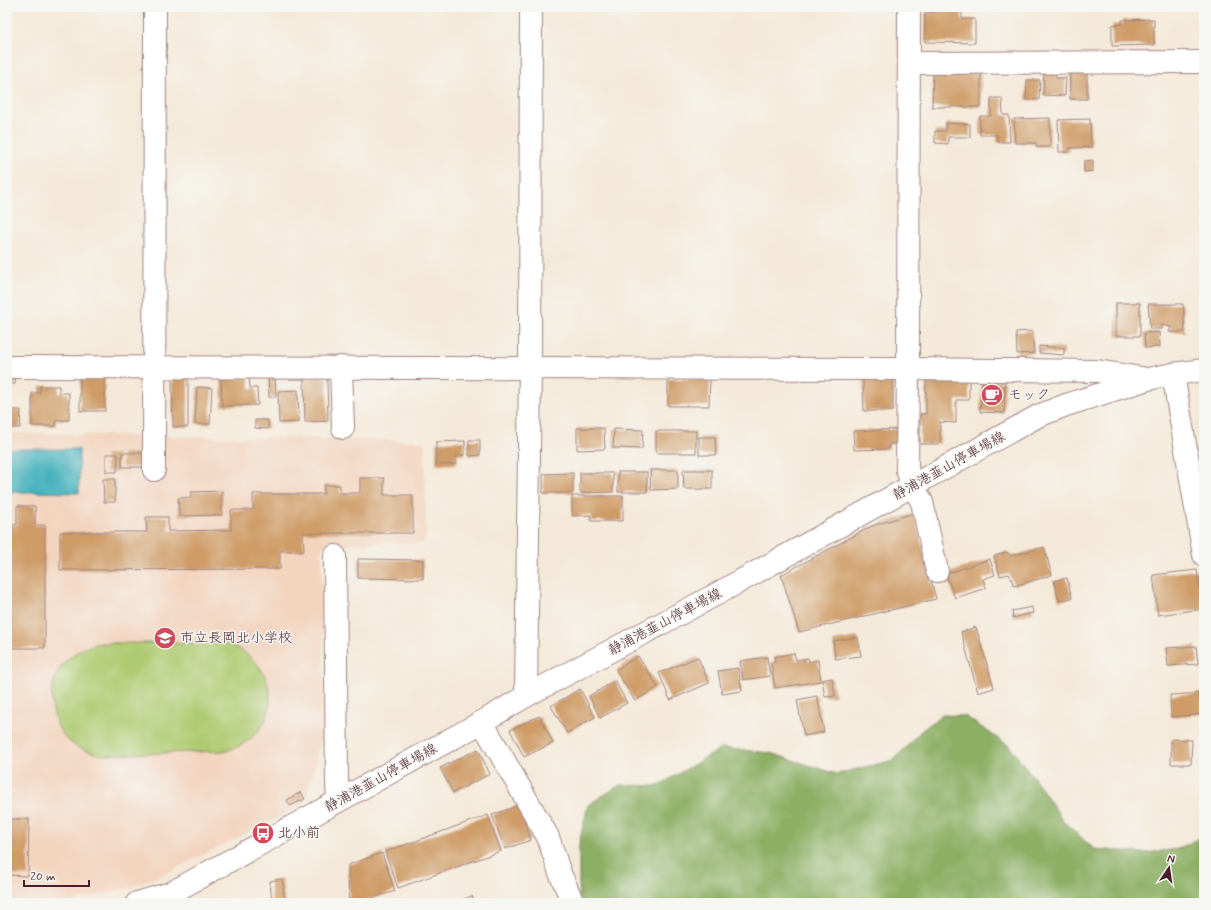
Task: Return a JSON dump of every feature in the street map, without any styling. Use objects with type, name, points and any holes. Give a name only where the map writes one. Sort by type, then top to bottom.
[{"type":"street","points":[[154,470],[155,7]]},
{"type":"street","points":[[526,696],[530,368],[531,7]]},
{"type":"street","points":[[909,7],[908,369],[906,470],[922,502],[937,571]]},
{"type":"street","points":[[909,63],[1204,62]]},
{"type":"street","points":[[7,367],[908,369],[1097,371],[1148,378]]},
{"type":"street","points":[[341,367],[343,428]]},
{"type":"street","name":"静浦港韮山停車場線","points":[[137,903],[171,893],[482,722],[526,696],[715,595],[1038,416],[1066,405],[1148,378],[1204,370]]},
{"type":"street","points":[[1173,374],[1204,555]]},
{"type":"street","points":[[335,556],[338,801]]},
{"type":"street","points":[[482,722],[548,838],[560,873],[573,903]]},
{"type":"shaded area","name":"市立長岡北小学校","points":[[7,433],[422,441],[425,446],[426,537],[423,543],[355,543],[322,548],[324,728],[304,805],[162,875],[132,887],[66,903],[7,903]]},
{"type":"green space","points":[[100,643],[225,643],[244,652],[258,665],[267,681],[270,697],[268,714],[260,729],[246,742],[226,751],[102,755],[81,748],[68,740],[58,727],[53,711],[53,687],[61,666],[68,658],[88,646]]},
{"type":"green space","points":[[942,715],[965,716],[1009,746],[1035,779],[1064,822],[1094,849],[1145,853],[1178,849],[1204,836],[1204,903],[579,903],[579,844],[588,805],[620,785],[658,786],[722,748],[770,753],[837,774],[894,760],[921,731]]},
{"type":"water","points":[[7,449],[79,449],[79,493],[7,492]]},
{"type":"building","points":[[935,7],[962,7],[962,19],[975,19],[975,43],[925,42],[925,13],[935,12]]},
{"type":"building","points":[[1154,19],[1154,45],[1112,46],[1112,25],[1122,24],[1122,20]]},
{"type":"building","points":[[933,72],[981,72],[981,107],[932,107]]},
{"type":"building","points":[[1044,72],[1056,73],[1056,78],[1066,78],[1065,96],[1043,95]]},
{"type":"building","points":[[1070,72],[1087,72],[1087,99],[1070,99]]},
{"type":"building","points":[[1202,73],[1204,73],[1204,98],[1202,98]]},
{"type":"building","points":[[1027,80],[1040,80],[1039,100],[1026,100]]},
{"type":"building","points":[[991,98],[1002,98],[1003,115],[1009,115],[1010,142],[997,142],[997,135],[980,135],[980,116],[991,116]]},
{"type":"building","points":[[1050,118],[1050,147],[1036,147],[1036,143],[1015,143],[1014,119]]},
{"type":"building","points":[[1090,119],[1091,147],[1069,148],[1069,152],[1059,152],[1058,120]]},
{"type":"building","points":[[946,123],[970,124],[970,137],[948,137],[948,144],[935,143],[935,131],[946,131]]},
{"type":"building","points":[[1093,160],[1093,171],[1084,172],[1084,161]]},
{"type":"building","points":[[1116,303],[1140,303],[1140,336],[1116,336]]},
{"type":"building","points":[[1148,304],[1183,304],[1185,332],[1169,332],[1171,327],[1162,325],[1162,329],[1150,329]]},
{"type":"building","points":[[1032,331],[1034,353],[1017,354],[1016,332]]},
{"type":"building","points":[[1159,332],[1160,347],[1145,348],[1144,333]]},
{"type":"building","points":[[1039,346],[1064,348],[1064,355],[1039,353]]},
{"type":"building","points":[[268,374],[275,374],[276,397],[269,397]]},
{"type":"building","points":[[10,376],[16,376],[15,384],[10,384]]},
{"type":"building","points":[[188,377],[188,427],[173,427],[172,378]]},
{"type":"building","points":[[249,377],[250,388],[257,388],[258,405],[222,406],[221,379]]},
{"type":"building","points":[[327,377],[328,421],[305,422],[304,378]]},
{"type":"building","points":[[80,378],[105,378],[105,411],[80,411]]},
{"type":"building","points":[[668,379],[710,379],[709,406],[668,406]]},
{"type":"building","points":[[863,379],[893,379],[893,411],[864,411]]},
{"type":"building","points":[[926,379],[969,379],[969,400],[956,400],[956,423],[940,422],[940,444],[920,444],[920,414],[926,414]]},
{"type":"building","points":[[982,381],[1005,382],[1004,413],[980,412]]},
{"type":"building","points":[[40,386],[59,386],[59,393],[69,393],[69,420],[56,420],[56,426],[32,426],[32,393],[40,393]]},
{"type":"building","points":[[197,387],[212,388],[210,424],[195,424]]},
{"type":"building","points":[[298,390],[299,422],[279,423],[278,391]]},
{"type":"building","points":[[7,410],[21,410],[20,428],[7,428]]},
{"type":"building","points":[[255,420],[268,420],[268,429],[255,428]]},
{"type":"building","points":[[577,428],[604,428],[605,449],[577,450]]},
{"type":"building","points":[[614,429],[643,430],[642,449],[613,448]]},
{"type":"building","points":[[899,429],[899,444],[889,444],[889,449],[854,450],[853,431]]},
{"type":"building","points":[[656,431],[696,431],[696,453],[656,453]]},
{"type":"building","points":[[699,437],[715,437],[716,455],[699,455]]},
{"type":"building","points":[[469,440],[480,440],[480,455],[469,456]]},
{"type":"building","points":[[465,441],[465,455],[456,455],[457,464],[436,465],[436,442]]},
{"type":"building","points":[[122,453],[143,453],[143,467],[122,467]]},
{"type":"building","points":[[106,454],[118,454],[117,472],[106,472]]},
{"type":"building","points":[[650,470],[678,470],[678,489],[651,490]]},
{"type":"building","points":[[683,470],[712,470],[712,489],[684,489]]},
{"type":"building","points":[[618,472],[647,472],[647,492],[618,492]]},
{"type":"building","points":[[573,473],[573,493],[543,493],[543,474]]},
{"type":"building","points":[[580,473],[613,473],[613,492],[580,493]]},
{"type":"building","points":[[360,478],[384,478],[384,495],[413,495],[413,533],[303,533],[304,551],[280,551],[280,569],[60,570],[60,532],[147,532],[146,517],[168,517],[168,531],[231,530],[231,510],[253,510],[253,494],[324,494],[324,485],[340,485],[340,493],[360,493]]},
{"type":"building","points":[[103,479],[115,479],[115,502],[104,502]]},
{"type":"building","points":[[222,491],[222,515],[179,516],[178,498],[191,497],[191,492]]},
{"type":"building","points":[[572,496],[623,496],[623,521],[591,521],[591,515],[572,516]]},
{"type":"building","points":[[17,506],[35,506],[35,525],[45,525],[45,648],[7,648],[7,525],[17,525]]},
{"type":"building","points":[[914,513],[936,599],[799,632],[781,575],[872,526]]},
{"type":"building","points":[[1044,547],[1052,575],[1014,586],[1009,574],[1000,576],[994,556],[1007,552],[1011,556]]},
{"type":"building","points":[[358,559],[423,560],[423,579],[358,578]]},
{"type":"building","points":[[990,559],[995,575],[983,579],[986,588],[955,598],[946,574]]},
{"type":"building","points":[[1197,570],[1203,609],[1158,615],[1153,575]]},
{"type":"building","points":[[1067,578],[1072,598],[1059,601],[1054,581]]},
{"type":"building","points":[[1032,607],[1033,613],[1013,618],[1012,611]]},
{"type":"building","points":[[976,627],[994,688],[978,693],[961,632]]},
{"type":"building","points":[[858,637],[861,656],[835,659],[833,641]]},
{"type":"building","points":[[1196,646],[1198,664],[1168,666],[1166,648]]},
{"type":"building","points":[[794,653],[796,660],[808,658],[809,662],[818,660],[821,681],[775,688],[771,663],[775,662],[774,657]]},
{"type":"building","points":[[638,656],[658,687],[635,701],[616,670]]},
{"type":"building","points":[[698,657],[709,683],[670,700],[659,673]]},
{"type":"building","points":[[767,657],[770,676],[743,680],[740,661]]},
{"type":"building","points":[[738,668],[742,691],[722,694],[718,671]]},
{"type":"building","points":[[832,678],[835,696],[825,697],[822,680]]},
{"type":"building","points":[[615,681],[627,703],[600,718],[589,696]]},
{"type":"building","points":[[580,689],[595,717],[567,733],[551,706]]},
{"type":"building","points":[[1204,693],[1204,714],[1171,717],[1170,695]]},
{"type":"building","points":[[817,696],[824,732],[804,736],[797,700]]},
{"type":"building","points":[[539,716],[553,743],[524,757],[510,730]]},
{"type":"building","points":[[1171,739],[1192,740],[1191,764],[1171,764]]},
{"type":"building","points":[[478,749],[490,774],[453,793],[440,768]]},
{"type":"building","points":[[301,792],[305,799],[290,806],[287,800]]},
{"type":"building","points":[[519,805],[531,840],[505,849],[492,815]]},
{"type":"building","points":[[488,815],[501,851],[398,888],[385,852]]},
{"type":"building","points":[[7,819],[29,819],[28,876],[7,875]]},
{"type":"building","points":[[382,853],[395,891],[358,903],[349,903],[348,865]]},
{"type":"building","points":[[282,879],[285,903],[272,903],[270,881]]},
{"type":"building","points":[[472,896],[475,903],[453,903]]},
{"type":"place","name":"モック","points":[[992,395]]},
{"type":"place","name":"市立長岡北小学校","points":[[165,638]]},
{"type":"place","name":"北小前","points":[[263,833]]}]
